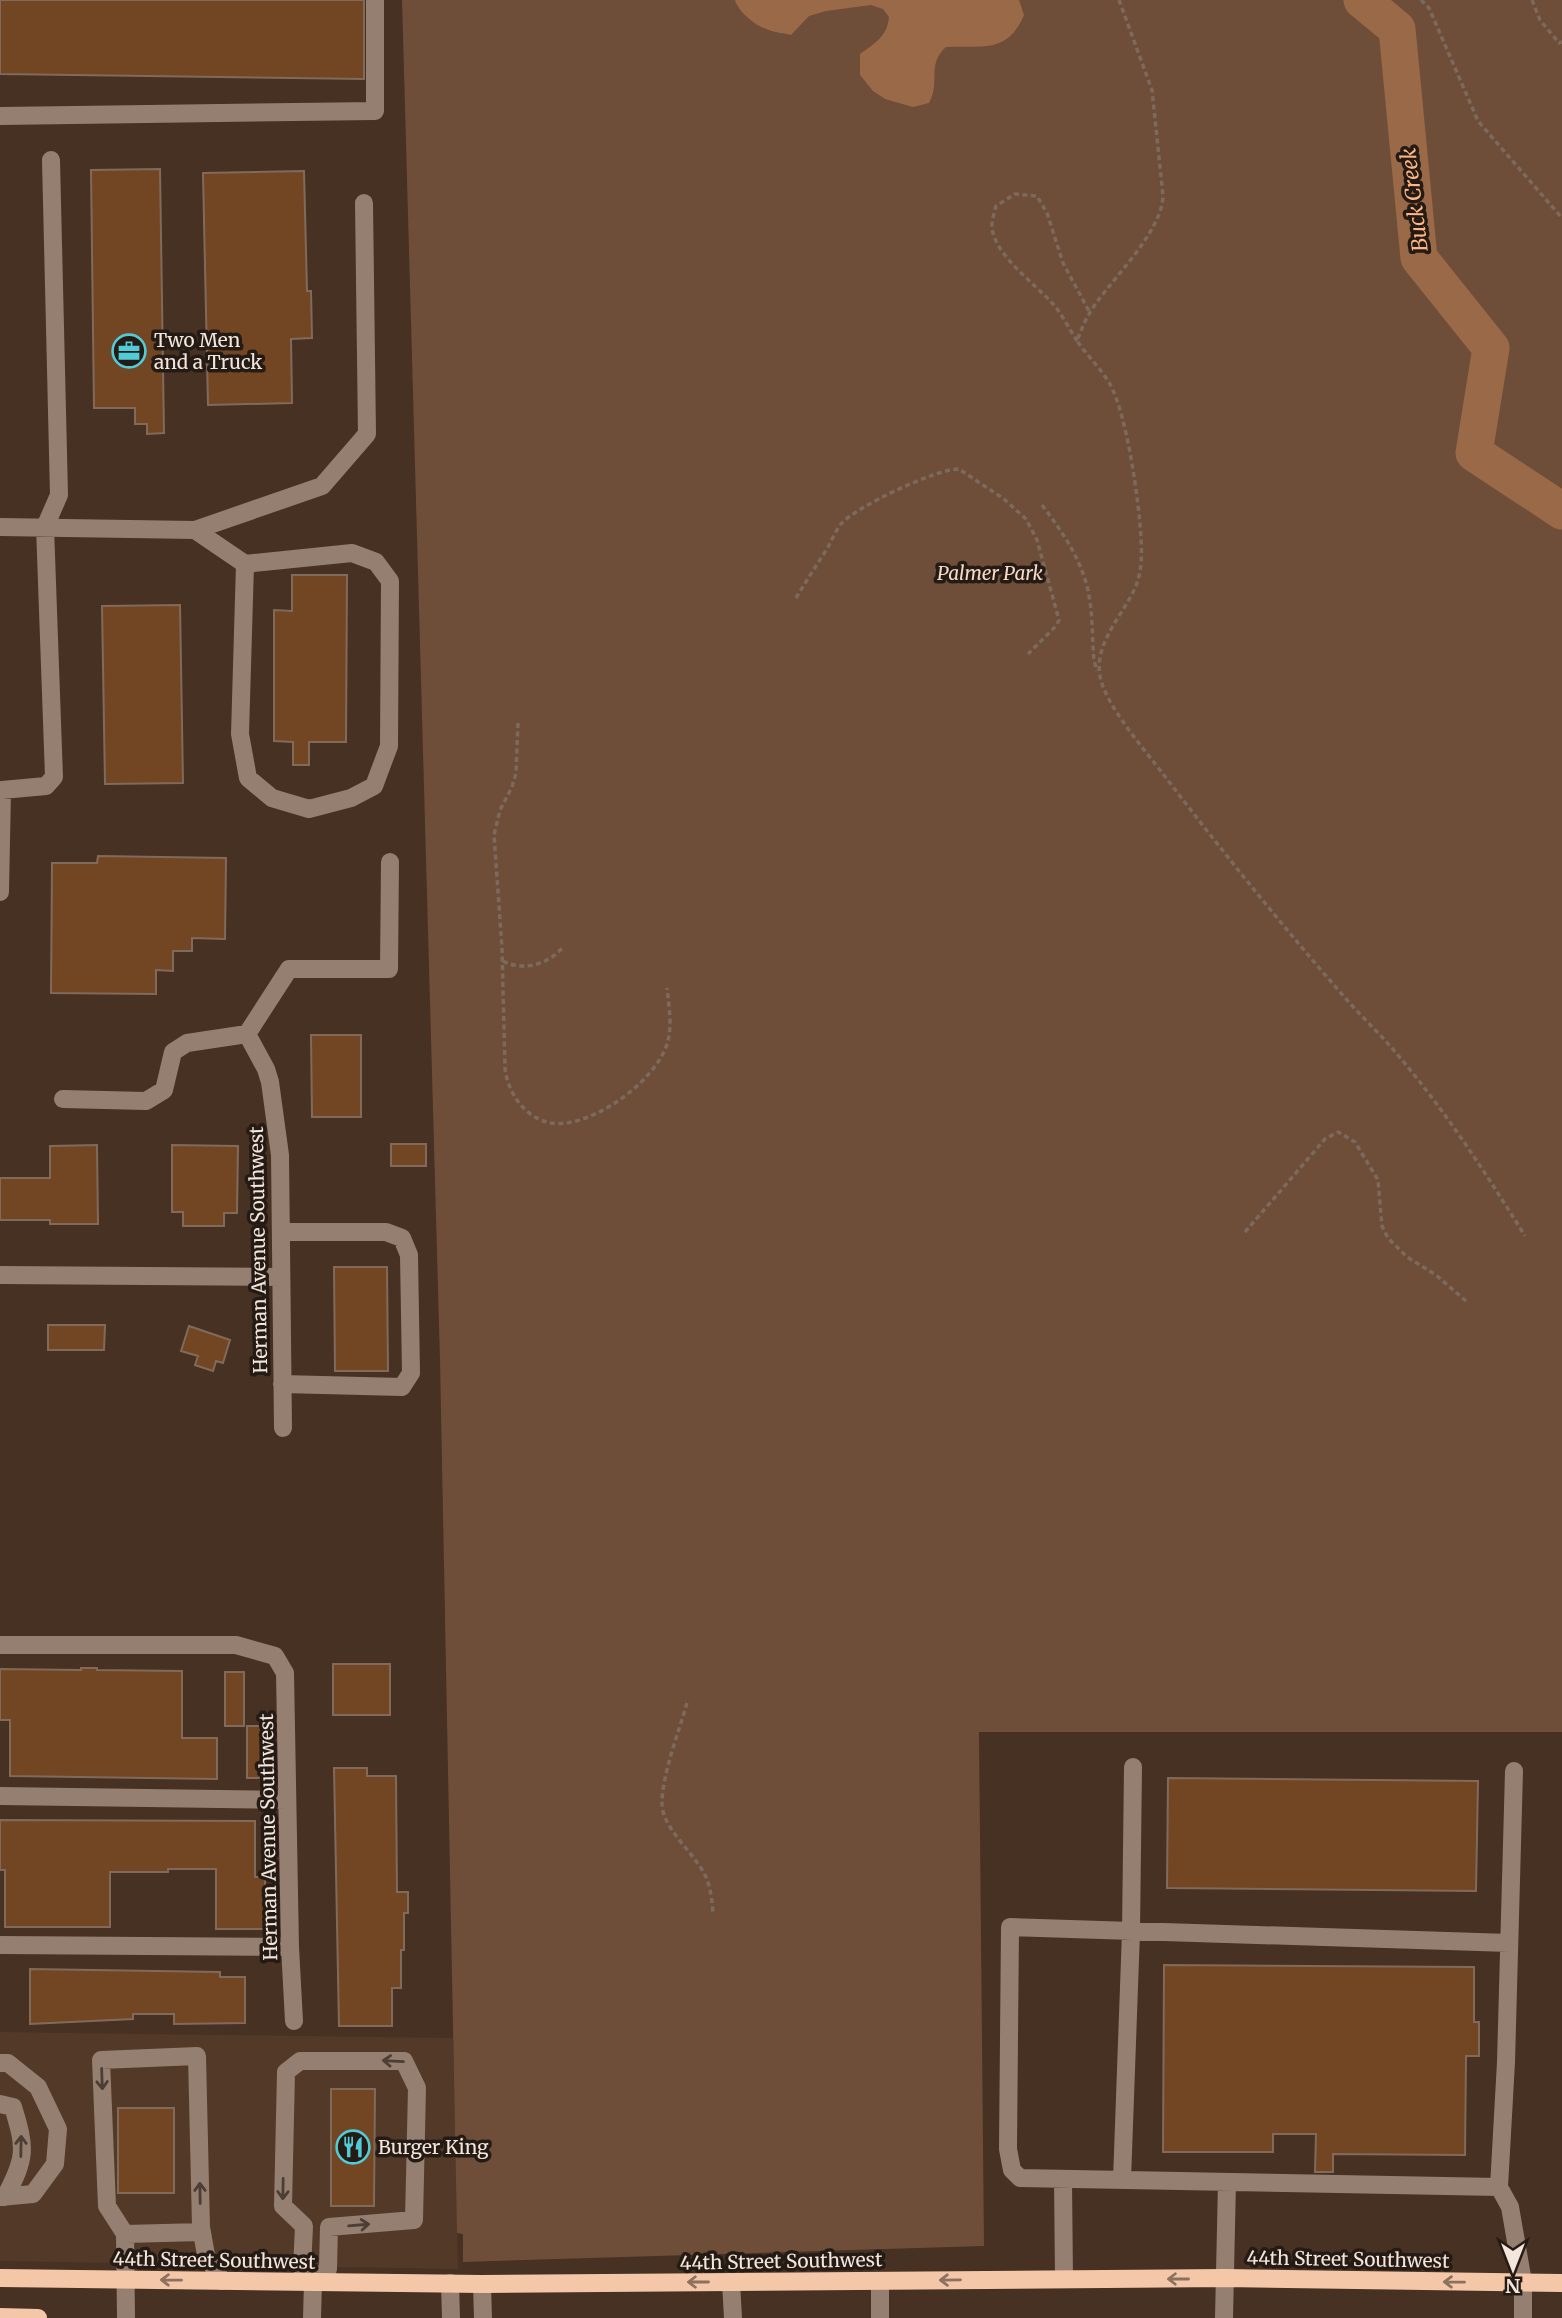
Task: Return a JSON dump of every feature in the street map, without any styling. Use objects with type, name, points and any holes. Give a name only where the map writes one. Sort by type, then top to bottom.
[{"type":"main road","name":"44th Street Southwest","points":[[0,2278],[482,2284],[1224,2278],[1562,2283]]},
{"type":"main road","points":[[0,2317],[38,2318]]},
{"type":"street","points":[[0,116],[375,111],[375,0]]},
{"type":"street","points":[[0,892],[1,786],[46,786],[54,777],[45,527],[59,495],[51,160]]},
{"type":"street","points":[[0,527],[195,530],[322,486],[367,434],[364,203]]},
{"type":"street","points":[[195,530],[246,565],[352,553],[376,562],[390,581],[388,746],[374,786],[351,798],[309,809],[272,798],[248,778],[240,734],[246,565]]},
{"type":"street","points":[[63,1099],[146,1101],[164,1090],[173,1052],[187,1042],[247,1034],[289,969],[389,969],[390,862]]},
{"type":"street","name":"Herman Avenue Southwest","points":[[247,1034],[267,1069],[275,1106],[280,1155],[283,1428]]},
{"type":"street","points":[[281,1232],[386,1233],[402,1238],[409,1255],[411,1373],[402,1387],[330,1383],[282,1384]]},
{"type":"street","points":[[0,1275],[281,1277]]},
{"type":"street","name":"Herman Avenue Southwest","points":[[0,1645],[236,1645],[275,1656],[285,1673],[294,2021]]},
{"type":"street","points":[[1122,2180],[1131,1932],[1133,1767]]},
{"type":"street","points":[[1514,1771],[1499,2187],[1510,2207],[1522,2282],[1523,2318]]},
{"type":"street","points":[[0,1796],[287,1800]]},
{"type":"street","points":[[1499,2187],[1020,2178],[1012,2170],[1008,2149],[1010,1927],[1509,1943]]},
{"type":"street","points":[[0,1945],[290,1947]]},
{"type":"street","points":[[126,2318],[125,2234],[107,2206],[101,2060],[197,2056],[202,2232],[206,2255],[222,2281]]},
{"type":"street","points":[[300,2060],[404,2061],[417,2088],[414,2220],[329,2227],[304,2225],[283,2206],[286,2073],[300,2060]]},
{"type":"street","points":[[0,2063],[8,2063],[38,2087],[58,2129],[55,2164],[33,2194],[3,2197]]},
{"type":"street","points":[[0,2104],[13,2107],[23,2139],[20,2170],[3,2197]]},
{"type":"street","points":[[1063,2179],[1064,2279]]},
{"type":"street","points":[[1224,2318],[1227,2182]]},
{"type":"street","points":[[304,2225],[302,2269],[313,2282],[312,2318]]},
{"type":"street","points":[[313,2282],[328,2269],[329,2227]]},
{"type":"street","points":[[125,2234],[202,2232]]},
{"type":"street","points":[[880,2281],[880,2318]]},
{"type":"street","points":[[731,2282],[733,2318]]},
{"type":"street","points":[[450,2283],[451,2318]]},
{"type":"street","points":[[482,2284],[483,2318]]},
{"type":"path","points":[[1077,341],[1090,313],[1142,243],[1163,208],[1152,90],[1119,0]]},
{"type":"path","points":[[1421,0],[1429,8],[1478,121],[1562,218]]},
{"type":"path","points":[[1532,0],[1540,20],[1559,43],[1562,42]]},
{"type":"path","points":[[1090,313],[1063,263],[1047,212],[1037,195],[1015,194],[996,205],[992,232],[1012,262],[1056,307],[1077,341],[1110,384],[1127,446],[1141,529],[1142,553],[1136,587],[1108,636],[1099,668],[1101,680]]},
{"type":"path","points":[[796,598],[842,523],[874,501],[929,476],[959,469],[1016,509],[1026,519],[1037,540],[1059,620],[1028,654]]},
{"type":"path","points":[[1042,505],[1082,568],[1089,597],[1094,661],[1106,694],[1182,799],[1347,1000],[1390,1046],[1445,1113],[1525,1237]]},
{"type":"path","points":[[518,723],[516,773],[500,810],[494,835],[506,1083],[524,1109],[554,1123],[578,1120],[620,1099],[648,1076],[666,1047],[669,1032],[667,988]]},
{"type":"path","points":[[502,960],[516,966],[541,963],[557,954],[564,946]]},
{"type":"path","points":[[1245,1233],[1325,1139],[1338,1132],[1355,1142],[1378,1180],[1382,1227],[1388,1238],[1414,1264],[1436,1275],[1466,1301]]},
{"type":"path","points":[[687,1703],[667,1775],[662,1804],[670,1828],[706,1876],[713,1914]]},
{"type":"shaded area","points":[[735,0],[1019,0],[1024,15],[1010,37],[1001,42],[982,47],[946,47],[937,60],[934,88],[929,103],[913,107],[885,99],[873,91],[860,75],[860,54],[886,30],[889,17],[883,9],[871,5],[826,11],[809,16],[791,35],[759,26],[744,14]]},
{"type":"shaded area","points":[[0,2032],[453,2038],[458,2269],[0,2261]]},
{"type":"green space","name":"Palmer Park","points":[[402,0],[1562,0],[1562,1732],[979,1732],[984,2246],[463,2262],[463,2234],[457,2233],[440,1360]]},
{"type":"building","points":[[0,0],[364,0],[364,79],[0,74]]},
{"type":"building","points":[[160,169],[164,433],[147,434],[147,424],[135,424],[135,408],[94,408],[91,170]]},
{"type":"building","points":[[304,171],[307,291],[311,291],[312,338],[291,339],[292,403],[208,405],[203,173]]},
{"type":"building","points":[[292,575],[347,575],[346,742],[309,742],[309,765],[293,765],[293,742],[274,741],[274,610],[292,611]]},
{"type":"building","points":[[180,605],[183,783],[105,784],[102,606]]},
{"type":"building","points":[[98,856],[226,858],[225,939],[192,938],[192,951],[173,951],[173,971],[156,970],[156,994],[51,993],[52,863],[97,863]]},
{"type":"building","points":[[311,1035],[361,1035],[361,1117],[312,1117]]},
{"type":"building","points":[[391,1144],[426,1144],[426,1166],[391,1166]]},
{"type":"building","points":[[97,1145],[98,1224],[0,1220],[0,1178],[50,1178],[50,1146]]},
{"type":"building","points":[[172,1145],[238,1146],[237,1213],[224,1213],[224,1226],[183,1226],[183,1212],[172,1212]]},
{"type":"building","points":[[334,1267],[387,1267],[388,1371],[335,1371]]},
{"type":"building","points":[[48,1325],[105,1325],[104,1350],[48,1350]]},
{"type":"building","points":[[189,1326],[230,1340],[223,1363],[216,1361],[213,1371],[195,1365],[198,1356],[181,1351]]},
{"type":"building","points":[[333,1664],[390,1664],[390,1715],[333,1715]]},
{"type":"building","points":[[0,1669],[182,1671],[182,1738],[217,1738],[217,1779],[10,1776],[10,1720],[0,1720]]},
{"type":"building","points":[[225,1672],[244,1672],[244,1726],[225,1726]]},
{"type":"building","points":[[247,1726],[263,1726],[263,1778],[247,1778]]},
{"type":"building","points":[[334,1768],[367,1768],[367,1776],[396,1776],[397,1892],[408,1892],[408,1913],[404,1913],[401,1988],[392,1988],[392,2026],[339,2026]]},
{"type":"building","points":[[1168,1778],[1478,1781],[1476,1891],[1167,1888]]},
{"type":"building","points":[[0,1820],[255,1821],[255,1877],[265,1877],[265,1929],[216,1929],[216,1869],[110,1872],[110,1927],[5,1927],[5,1870],[0,1870]]},
{"type":"building","points":[[1164,1965],[1474,1967],[1474,2022],[1479,2022],[1479,2056],[1466,2056],[1465,2155],[1333,2154],[1333,2172],[1315,2172],[1316,2134],[1273,2134],[1273,2152],[1163,2152]]},
{"type":"building","points":[[30,1969],[220,1972],[220,1977],[245,1977],[245,2023],[174,2024],[174,2014],[133,2014],[133,2019],[30,2024]]},
{"type":"building","name":"Burger King","points":[[331,2089],[375,2089],[374,2206],[331,2206]]},
{"type":"building","points":[[118,2108],[174,2108],[174,2193],[118,2193]]},
{"type":"waterway","name":"Buck Creek","points":[[1362,0],[1397,29],[1419,258],[1491,348],[1474,453],[1562,511]]},
{"type":"place","name":"Two Men and a Truck","points":[[129,351]]},
{"type":"place","name":"Burger King","points":[[353,2147]]}]
